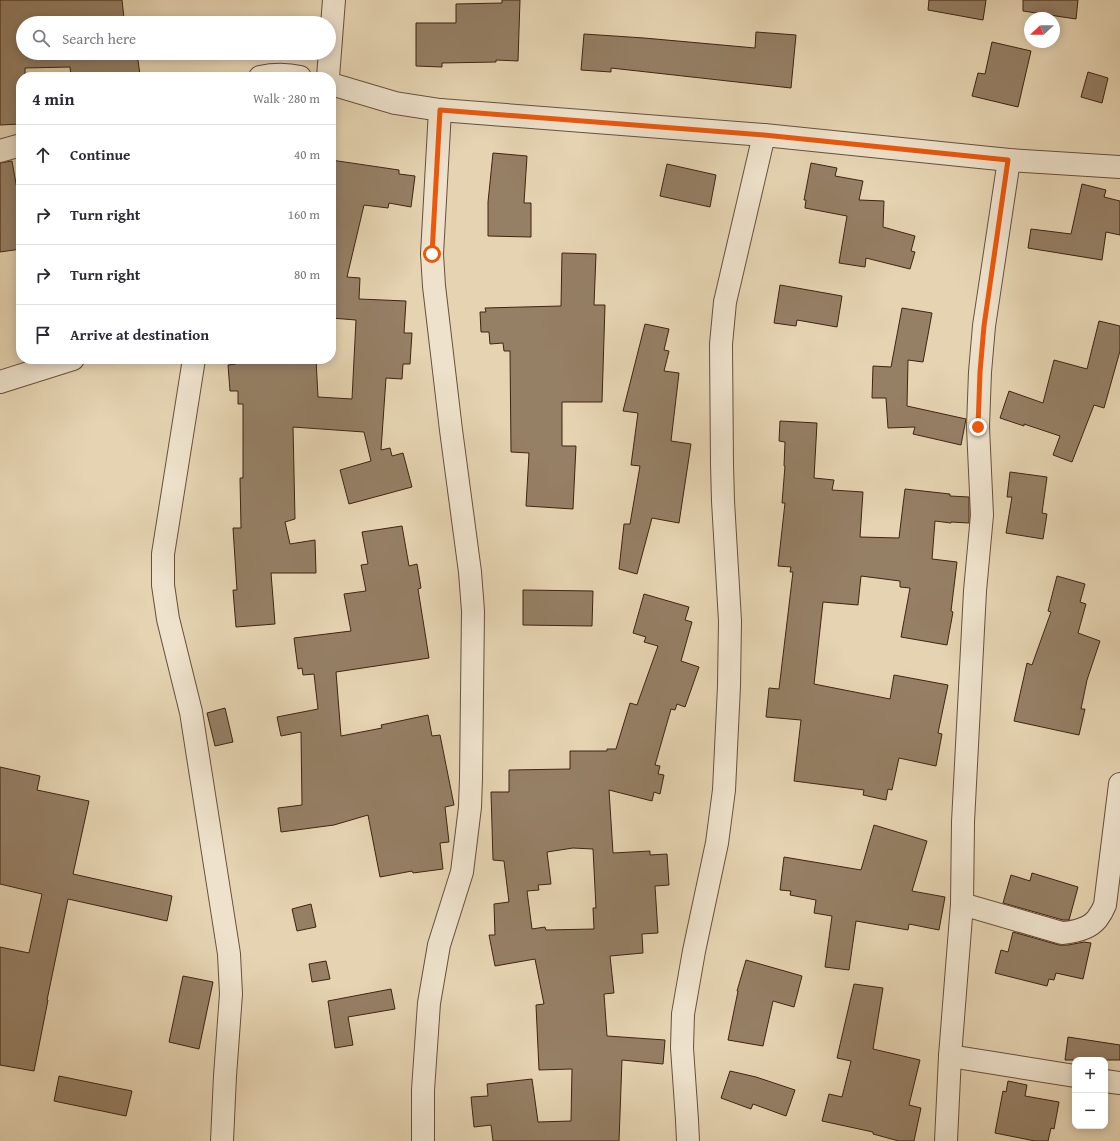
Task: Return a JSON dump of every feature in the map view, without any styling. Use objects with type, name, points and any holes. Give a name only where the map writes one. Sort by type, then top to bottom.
[{"type":"street","points":[[333,16],[334,0]]},
{"type":"street","points":[[328,72],[329,60]]},
{"type":"street","points":[[336,85],[395,103],[440,110],[764,135],[1008,160],[1120,167]]},
{"type":"street","points":[[423,1141],[423,1090],[429,1003],[439,945],[462,872],[470,807],[471,778],[473,611],[470,572],[452,437],[432,254],[440,110]]},
{"type":"street","points":[[688,1141],[682,1048],[684,1014],[694,951],[717,843],[724,790],[729,686],[730,621],[723,508],[722,464],[722,323],[725,302],[764,135]]},
{"type":"street","points":[[0,151],[16,146]]},
{"type":"street","points":[[946,1141],[950,1056],[962,904],[964,806],[975,591],[982,515],[978,427],[980,372],[984,326],[1008,160]]},
{"type":"street","points":[[0,382],[57,364]]},
{"type":"street","points":[[193,364],[163,554],[163,586],[168,618],[191,712],[228,954],[231,994],[222,1141]]},
{"type":"street","points":[[962,904],[1062,933],[1074,932],[1084,928],[1096,920],[1105,905],[1120,784]]},
{"type":"street","points":[[950,1056],[1072,1076]]},
{"type":"street","points":[[1108,1081],[1120,1083]]},
{"type":"building","points":[[0,0],[122,0],[124,16],[16,16],[16,60],[138,60],[140,72],[70,72],[70,67],[25,68],[25,72],[16,72],[16,124],[0,125]]},
{"type":"building","points":[[502,0],[520,0],[518,61],[496,60],[496,62],[442,63],[442,67],[416,66],[416,23],[456,23],[456,4],[502,3]]},
{"type":"building","points":[[929,0],[986,0],[983,20],[928,10]]},
{"type":"building","points":[[1023,0],[1078,0],[1076,19],[1060,17],[1060,12],[1023,11]]},
{"type":"building","points":[[756,32],[796,35],[791,88],[611,68],[611,72],[581,70],[584,34],[755,48]]},
{"type":"building","points":[[992,42],[1031,51],[1018,107],[972,96],[978,73],[985,74]]},
{"type":"building","points":[[1088,72],[1108,78],[1102,103],[1081,97]]},
{"type":"building","points":[[493,153],[527,156],[524,203],[531,203],[531,237],[488,236],[488,202]]},
{"type":"building","points":[[12,161],[16,183],[16,250],[0,252],[0,163]]},
{"type":"building","points":[[336,161],[399,170],[399,174],[415,176],[411,207],[389,203],[388,208],[364,205],[347,277],[360,278],[359,299],[406,301],[404,333],[412,333],[410,364],[403,364],[402,379],[386,378],[381,450],[390,448],[392,456],[403,453],[412,487],[349,504],[340,470],[371,461],[364,432],[293,427],[295,519],[285,522],[290,544],[315,540],[316,573],[271,573],[275,624],[236,627],[233,590],[237,590],[233,528],[241,528],[240,478],[243,478],[243,404],[238,404],[238,391],[230,391],[228,365],[316,364],[318,397],[352,399],[356,320],[336,318]]},
{"type":"building","points":[[811,163],[837,168],[835,176],[863,181],[859,200],[884,201],[883,227],[915,236],[911,251],[915,252],[910,269],[866,258],[865,267],[839,263],[847,216],[805,208],[806,200],[804,200]]},
{"type":"building","points":[[667,164],[716,175],[710,207],[660,196]]},
{"type":"building","points":[[1082,184],[1106,190],[1104,197],[1120,201],[1120,235],[1106,232],[1102,260],[1028,248],[1031,229],[1071,234]]},
{"type":"building","points":[[562,253],[596,254],[594,305],[605,305],[602,402],[562,402],[562,446],[576,446],[573,509],[526,506],[529,453],[511,452],[510,351],[504,351],[503,343],[490,344],[489,332],[481,332],[480,312],[486,312],[485,308],[561,306]]},
{"type":"building","points":[[780,285],[842,296],[837,327],[797,320],[796,326],[774,323]]},
{"type":"building","points":[[902,308],[932,313],[923,362],[908,360],[907,406],[966,419],[961,445],[913,434],[915,427],[888,428],[886,398],[872,398],[873,366],[891,367]]},
{"type":"building","points":[[1099,321],[1120,326],[1120,351],[1104,408],[1094,405],[1072,462],[1053,455],[1060,436],[1000,418],[1009,391],[1043,403],[1054,360],[1087,369]]},
{"type":"building","points":[[645,324],[669,329],[664,350],[669,351],[664,371],[679,373],[671,441],[691,444],[679,523],[652,518],[637,574],[619,569],[624,524],[630,524],[640,466],[631,465],[638,413],[623,411]]},
{"type":"building","points":[[780,421],[817,423],[814,478],[834,480],[832,490],[863,492],[860,537],[899,538],[905,489],[950,494],[950,496],[969,497],[969,523],[935,521],[932,559],[957,562],[951,611],[953,612],[947,645],[901,637],[910,588],[900,587],[900,581],[861,576],[858,605],[823,602],[814,684],[890,699],[894,675],[948,685],[938,733],[942,734],[936,766],[899,758],[892,790],[888,789],[886,800],[863,795],[864,790],[794,781],[801,720],[766,717],[769,688],[779,689],[793,572],[790,572],[791,567],[778,566],[785,503],[782,503],[785,442],[779,441]]},
{"type":"building","points":[[1010,472],[1047,477],[1042,513],[1047,514],[1043,539],[1006,533],[1012,497],[1007,497]]},
{"type":"building","points":[[402,526],[409,566],[417,564],[421,588],[418,589],[429,658],[336,672],[341,736],[382,728],[381,725],[428,715],[432,736],[440,735],[454,805],[445,807],[449,842],[440,843],[443,869],[413,873],[412,871],[380,877],[368,815],[334,825],[281,832],[278,808],[302,805],[301,732],[281,736],[277,717],[318,709],[314,674],[303,675],[302,668],[298,669],[294,638],[351,631],[344,594],[366,591],[361,565],[368,564],[362,532]]},
{"type":"building","points":[[1057,576],[1085,584],[1080,602],[1086,604],[1078,633],[1100,641],[1087,680],[1081,709],[1085,709],[1079,735],[1014,721],[1027,663],[1032,665],[1051,612],[1048,611]]},
{"type":"building","points":[[523,590],[593,591],[592,626],[523,625]]},
{"type":"building","points":[[644,594],[689,607],[685,620],[692,622],[681,661],[699,667],[685,707],[677,704],[675,710],[671,709],[655,765],[660,766],[658,774],[664,775],[660,794],[654,792],[652,801],[609,790],[613,853],[650,851],[650,855],[667,854],[669,885],[655,886],[658,933],[642,934],[643,953],[610,956],[614,993],[604,994],[607,1036],[665,1040],[663,1064],[622,1060],[619,1141],[493,1141],[491,1125],[474,1127],[471,1097],[488,1096],[487,1084],[532,1079],[538,1122],[571,1121],[572,1069],[539,1070],[536,1005],[544,1004],[535,959],[495,966],[489,935],[495,935],[494,904],[509,902],[504,861],[493,860],[491,792],[509,792],[509,770],[570,769],[570,751],[607,751],[607,749],[616,749],[630,703],[637,705],[658,646],[644,642],[646,637],[633,633]],"holes":[[[573,848],[593,849],[596,908],[593,908],[594,929],[546,930],[545,927],[532,929],[527,891],[539,890],[538,885],[551,884],[547,852]]]},
{"type":"building","points":[[225,708],[233,742],[215,746],[207,713]]},
{"type":"building","points":[[0,767],[40,776],[37,790],[89,801],[73,874],[172,896],[167,921],[68,899],[34,1071],[0,1065],[0,947],[29,953],[42,894],[0,884]]},
{"type":"building","points":[[874,825],[927,841],[912,891],[945,897],[939,930],[909,924],[908,930],[856,921],[849,970],[825,967],[832,916],[814,913],[816,900],[790,895],[791,891],[780,890],[784,857],[861,870]]},
{"type":"building","points":[[1032,873],[1078,887],[1069,920],[1063,920],[1003,903],[1011,875],[1030,881]]},
{"type":"building","points":[[311,904],[316,927],[297,931],[292,909]]},
{"type":"building","points":[[1013,932],[1059,945],[1084,942],[1091,943],[1083,979],[1056,973],[1054,980],[1049,979],[1047,986],[995,973],[1001,950],[1008,952]]},
{"type":"building","points":[[746,960],[802,976],[794,1007],[773,1001],[763,1046],[728,1040],[737,991]]},
{"type":"building","points":[[326,961],[330,979],[312,982],[309,964]]},
{"type":"building","points":[[183,976],[213,982],[199,1049],[169,1042]]},
{"type":"building","points":[[854,984],[883,988],[873,1049],[920,1060],[909,1105],[921,1108],[914,1141],[899,1141],[873,1134],[873,1132],[822,1121],[829,1094],[842,1097],[851,1061],[837,1058]]},
{"type":"building","points":[[391,989],[395,1009],[348,1017],[353,1045],[335,1048],[328,1001]]},
{"type":"building","points":[[1068,1037],[1120,1045],[1120,1060],[1108,1060],[1108,1057],[1072,1057],[1072,1060],[1065,1060]]},
{"type":"building","points":[[730,1071],[756,1077],[795,1090],[786,1116],[753,1104],[751,1109],[721,1098]]},
{"type":"building","points":[[59,1076],[132,1091],[126,1116],[54,1101]]},
{"type":"building","points":[[1008,1081],[1027,1085],[1025,1096],[1059,1102],[1054,1129],[1051,1128],[1048,1141],[1035,1141],[995,1133],[1003,1091],[1006,1092]]},
{"type":"route","points":[[432,254],[440,110],[764,135],[1008,160],[984,326],[980,372],[978,427]]}]
